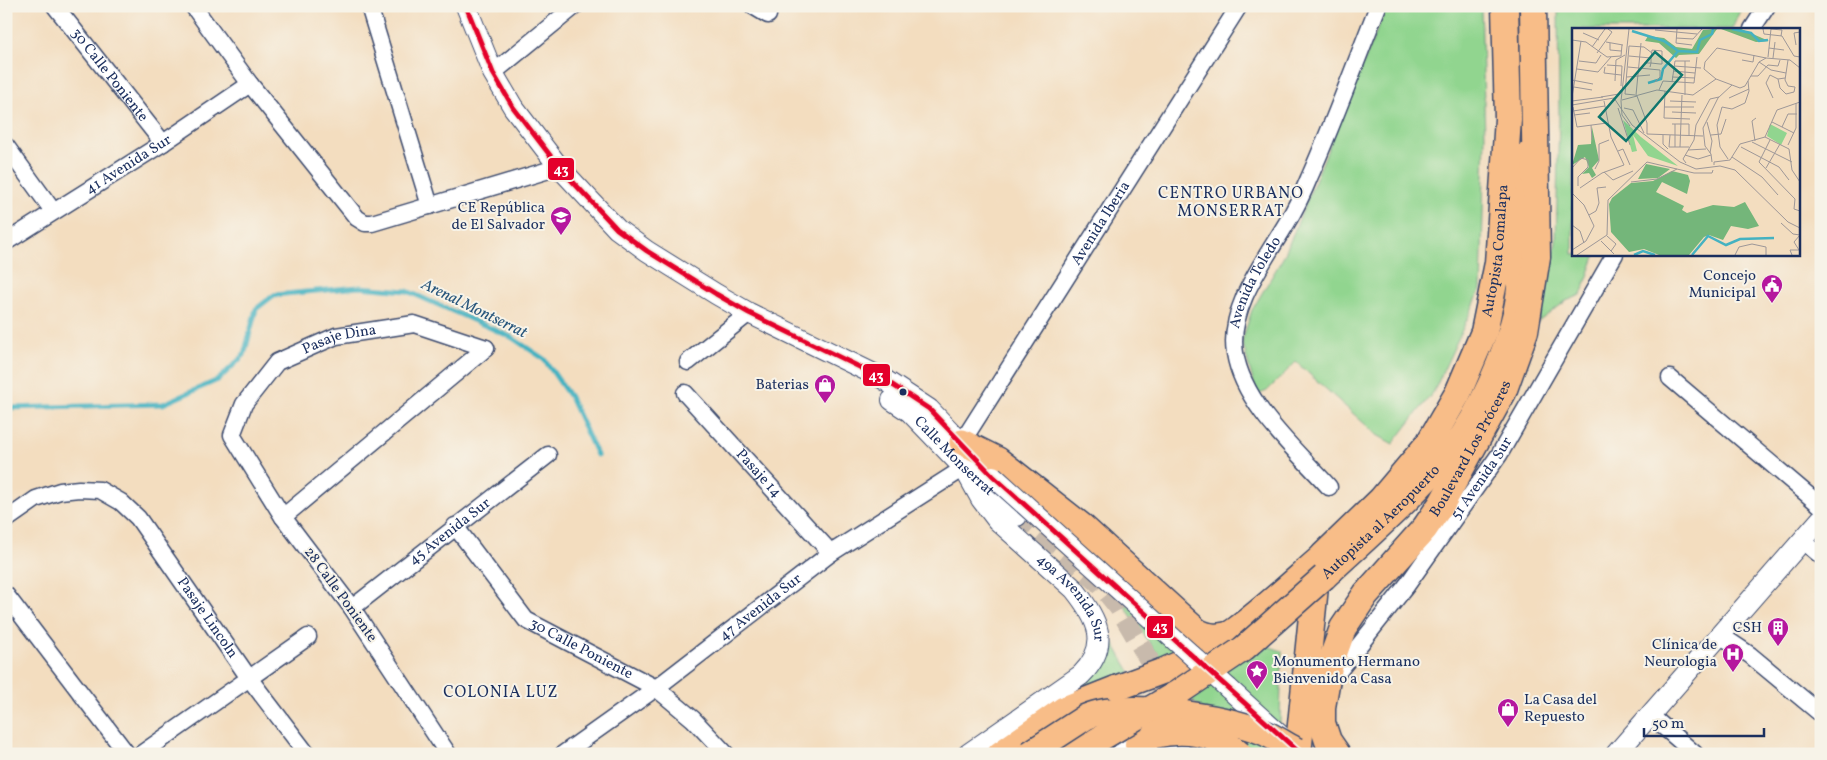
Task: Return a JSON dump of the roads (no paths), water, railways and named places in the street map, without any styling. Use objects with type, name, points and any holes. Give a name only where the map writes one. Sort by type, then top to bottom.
[{"type":"highway","name":"Autopista Comalapa","points":[[1324,566],[1405,473],[1428,443],[1462,386],[1484,332],[1494,291],[1498,263],[1508,119],[1506,6]]},
{"type":"highway","points":[[1533,6],[1534,108]]},
{"type":"highway","name":"Boulevard Los Próceres","points":[[1337,754],[1328,741],[1322,723],[1325,689],[1336,644],[1348,619],[1366,594],[1425,528],[1442,503],[1488,423],[1510,378],[1525,331],[1537,257],[1534,108]]},
{"type":"highway","points":[[1299,752],[1315,576],[1324,566]]},
{"type":"highway","points":[[1138,744],[1178,732],[1196,733],[1227,742],[1240,754]]},
{"type":"main road","name":"Autopista al Aeropuerto","points":[[1085,747],[1191,684],[1243,649],[1324,566],[1411,496],[1450,452],[1473,416],[1495,373],[1516,312],[1520,279],[1523,167],[1534,108]]},
{"type":"main road","points":[[962,442],[998,460],[1082,526],[1197,631],[1206,636],[1220,637],[1233,634]]},
{"type":"main road","points":[[1000,754],[1064,709],[1202,653],[1233,634],[1324,566]]},
{"type":"main road","points":[[1029,754],[1086,717],[1120,710],[1163,711],[1229,723],[1263,732],[1299,752]]},
{"type":"street","name":"30 Calle Poniente","points":[[55,6],[163,142]]},
{"type":"street","points":[[193,6],[250,84],[362,222],[372,223],[559,167]]},
{"type":"street","points":[[369,6],[430,206]]},
{"type":"street","name":"Calle Monserrat","points":[[466,6],[494,73],[513,107],[559,167],[617,229],[683,274],[749,313],[882,378],[929,409],[993,476],[1299,752]]},
{"type":"street","points":[[494,73],[575,6]]},
{"type":"street","points":[[753,6],[768,15]]},
{"type":"street","name":"Avenida Toledo","points":[[1329,487],[1250,396],[1236,363],[1235,328],[1243,299],[1293,212],[1309,178],[1378,6]]},
{"type":"street","points":[[1753,28],[1767,6]]},
{"type":"street","name":"Avenida Iberia","points":[[962,442],[1233,10]]},
{"type":"street","name":"41 Avenida Sur","points":[[6,242],[250,84]]},
{"type":"street","points":[[6,146],[53,211]]},
{"type":"street","name":"51 Avenida Sur","points":[[1325,689],[1408,585],[1499,455],[1614,255]]},
{"type":"street","points":[[688,362],[749,313]]},
{"type":"street","name":"Pasaje Dina","points":[[232,435],[244,404],[278,362],[336,336],[414,324],[486,348],[283,517]]},
{"type":"street","name":"Calle Monserrat","points":[[816,345],[865,383],[910,412],[964,468],[1017,516]]},
{"type":"street","points":[[1670,378],[1821,506]]},
{"type":"street","name":"Pasaje 14","points":[[685,393],[831,554]]},
{"type":"street","name":"28 Calle Poniente","points":[[232,435],[283,517],[352,608],[448,754]]},
{"type":"street","name":"45 Avenida Sur","points":[[352,608],[548,455]]},
{"type":"street","name":"47 Avenida Sur","points":[[563,754],[656,688],[831,554],[964,468]]},
{"type":"street","name":"49a Avenida Sur","points":[[964,468],[981,499],[997,520],[1074,589],[1095,619],[1100,638],[1092,662],[1081,675],[968,754]]},
{"type":"street","name":"Pasaje Lincoln","points":[[6,520],[36,499],[60,491],[100,490],[121,502],[138,518],[249,678],[307,754]]},
{"type":"street","points":[[1618,753],[1821,519]]},
{"type":"street","name":"30 Calle Poniente","points":[[455,526],[526,620],[656,688],[693,719],[726,754]]},
{"type":"street","points":[[1802,540],[1821,556]]},
{"type":"street","points":[[6,595],[127,754]]},
{"type":"street","points":[[1720,635],[1750,655],[1821,714]]},
{"type":"street","points":[[152,751],[249,678],[308,637]]},
{"type":"street","points":[[1650,715],[1695,754]]},
{"type":"street","points":[[1138,744],[1166,746],[1182,754]]},
{"type":"waterway","name":"Arenal Montserrat","points":[[6,408],[163,404],[218,380],[244,355],[256,309],[274,295],[359,287],[407,291],[511,337],[544,359],[570,397],[597,455]]},
{"type":"tunnel","points":[[1017,516],[1098,582],[1119,608],[1160,679],[1169,716],[1208,754]]},
{"type":"place","name":"CE República de El Salvador","points":[[561,236]]},
{"type":"place","name":"Concejo Municipal","points":[[1772,304]]},
{"type":"place","name":"Baterias","points":[[825,404]]},
{"type":"place","name":"CSH","points":[[1778,647]]},
{"type":"place","name":"Clínica de Neurologia","points":[[1733,673]]},
{"type":"place","name":"Monumento Hermano Bienvenido a Casa","points":[[1257,690]]},
{"type":"place","name":"La Casa del Repuesto","points":[[1508,728]]},
{"type":"district","name":"CENTRO URBANO MONSERRAT","points":[[1231,203]]},
{"type":"district","name":"COLONIA LUZ","points":[[501,693]]}]
